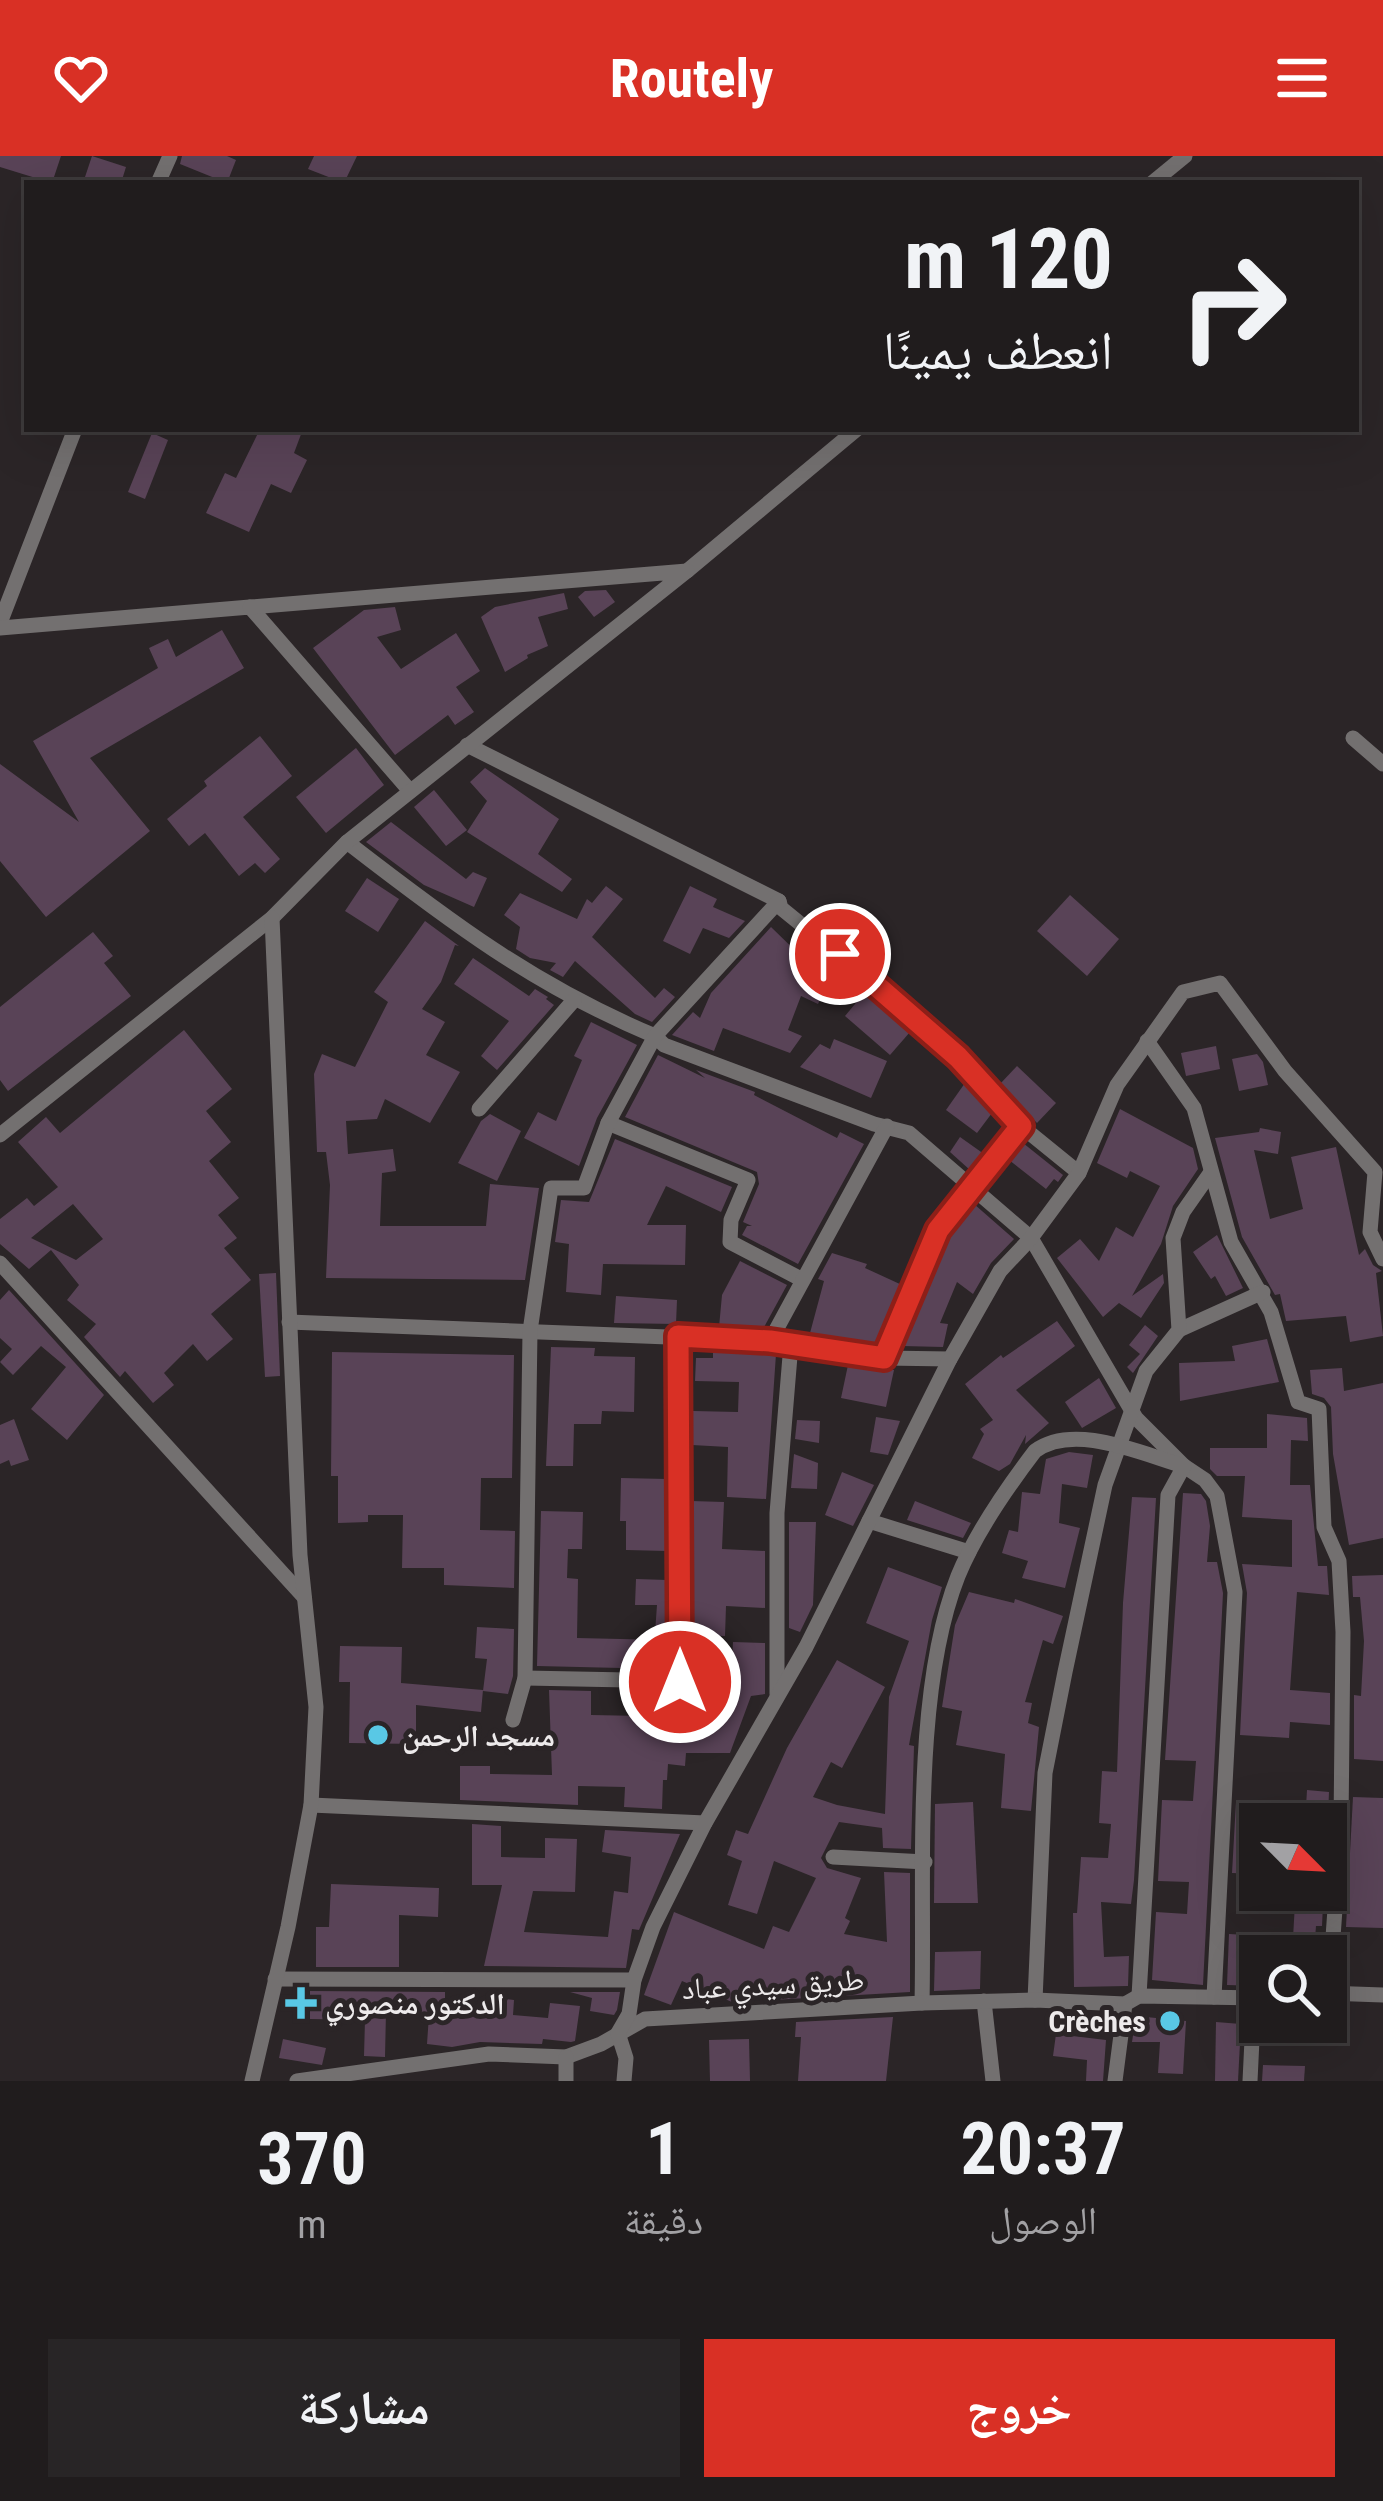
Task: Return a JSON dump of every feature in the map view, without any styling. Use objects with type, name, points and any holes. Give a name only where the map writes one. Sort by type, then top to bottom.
[{"type":"street","points":[[1156,180],[1185,156]]},
{"type":"street","points":[[74,432],[0,626],[687,571]]},
{"type":"street","points":[[0,1135],[272,918],[347,842],[853,432]]},
{"type":"street","points":[[250,608],[410,791]]},
{"type":"street","points":[[1353,738],[1383,764]]},
{"type":"street","points":[[467,745],[779,902],[895,1000],[958,1057],[1021,1126],[1079,1173]]},
{"type":"street","points":[[347,842],[525,973],[574,1000],[655,1036],[664,1045],[909,1133],[1031,1238],[1133,1411],[1217,1496],[1235,1592],[1214,1997]]},
{"type":"street","points":[[512,1720],[525,1678],[530,1331],[551,1188],[584,1188],[608,1123],[655,1036],[779,902]]},
{"type":"street","points":[[252,2081],[311,1805],[316,1707],[304,1597],[272,918]]},
{"type":"street","points":[[624,2081],[626,2058],[618,2033],[629,2014],[634,1980],[652,1927],[705,1823],[778,1696],[1000,1271],[1079,1173],[1117,1085],[1184,992],[1220,983],[1285,1071],[1379,1174],[1370,1232],[1383,1259]]},
{"type":"street","points":[[479,1108],[574,1000]]},
{"type":"street","points":[[1147,1041],[1194,1108],[1231,1242],[1262,1292],[1298,1402],[1319,1409],[1324,1527],[1339,1561],[1343,1632],[1341,1826],[1333,1935]]},
{"type":"street","points":[[608,1123],[748,1180],[731,1220],[730,1242],[801,1279]]},
{"type":"street","points":[[770,1341],[887,1126]]},
{"type":"street","points":[[884,1358],[938,1230],[1021,1126]]},
{"type":"street","points":[[1179,1330],[1173,1238],[1183,1212],[1211,1172]]},
{"type":"street","points":[[0,1263],[304,1597]]},
{"type":"street","points":[[1035,2000],[1046,1773],[1105,1484],[1146,1371],[1179,1330],[1262,1292]]},
{"type":"street","points":[[289,1322],[770,1341],[884,1358],[950,1359]]},
{"type":"street","points":[[525,1678],[680,1682],[678,1336]]},
{"type":"street","points":[[778,1696],[777,1513],[790,1344]]},
{"type":"street","points":[[922,2002],[927,1726],[951,1601],[969,1552],[1021,1469],[1049,1441],[1078,1440],[1184,1466]]},
{"type":"street","points":[[1115,2081],[1132,2000],[1168,1496],[1184,1466]]},
{"type":"street","points":[[869,1521],[969,1552]]},
{"type":"street","points":[[311,1805],[705,1823]]},
{"type":"street","points":[[833,1857],[925,1862]]},
{"type":"street","points":[[275,1979],[634,1980]]},
{"type":"street","points":[[1347,1994],[1383,1995]]},
{"type":"street","name":"طريق سيدي عباد","points":[[297,2081],[489,2054],[566,2056],[645,2019],[922,2002],[1239,1998]]},
{"type":"street","points":[[985,2001],[993,2081]]},
{"type":"street","points":[[1250,2081],[1253,2043]]},
{"type":"street","points":[[566,2056],[566,2081]]},
{"type":"building","points":[[0,156],[61,156],[53,180],[0,167]]},
{"type":"building","points":[[92,156],[126,167],[122,180],[84,180]]},
{"type":"building","points":[[182,156],[236,160],[228,180],[180,164]]},
{"type":"building","points":[[314,156],[357,156],[345,180],[308,169]]},
{"type":"building","points":[[259,432],[302,432],[294,453],[307,460],[291,493],[271,484],[249,532],[206,513],[225,473],[236,478]]},
{"type":"building","points":[[152,433],[168,440],[145,499],[128,492]]},
{"type":"building","points":[[606,590],[615,602],[594,617],[578,597],[585,591]]},
{"type":"building","points":[[564,593],[568,609],[538,617],[548,646],[505,672],[481,617],[495,607]]},
{"type":"building","points":[[395,607],[401,630],[377,637],[401,669],[456,633],[480,671],[456,687],[474,712],[455,725],[448,715],[395,755],[313,648],[364,610]]},
{"type":"building","points":[[222,630],[244,668],[90,758],[150,831],[46,917],[0,861],[0,764],[79,822],[33,741],[158,668],[149,648],[168,639],[176,657]]},
{"type":"building","points":[[260,736],[292,776],[243,817],[280,859],[265,873],[255,863],[239,876],[205,833],[189,846],[167,819],[207,786],[204,781]]},
{"type":"building","points":[[356,748],[384,785],[326,833],[296,797]]},
{"type":"building","points":[[485,768],[559,819],[538,854],[572,879],[562,892],[467,832],[487,801],[470,782]]},
{"type":"building","points":[[434,790],[467,830],[446,846],[414,807]]},
{"type":"building","points":[[391,822],[466,879],[473,872],[487,878],[474,907],[424,885],[366,842]]},
{"type":"building","points":[[367,878],[399,899],[378,932],[345,911]]},
{"type":"building","points":[[606,886],[623,899],[592,937],[655,998],[664,988],[675,997],[652,1022],[635,1014],[575,961],[563,977],[550,970],[556,963],[530,958],[516,949],[520,927],[504,915],[520,893],[577,919],[587,899],[592,903]]},
{"type":"building","points":[[690,886],[717,899],[713,907],[745,921],[729,938],[703,928],[690,954],[663,941]]},
{"type":"building","points":[[1070,895],[1119,939],[1087,976],[1037,931]]},
{"type":"building","points":[[425,921],[459,946],[455,945],[441,982],[422,1009],[445,1022],[426,1055],[460,1072],[430,1123],[385,1099],[377,1119],[346,1121],[348,1154],[393,1149],[396,1171],[382,1173],[380,1226],[486,1226],[490,1184],[539,1188],[525,1280],[326,1278],[330,1185],[326,1152],[317,1152],[314,1074],[322,1054],[355,1067],[388,1002],[374,992]]},
{"type":"building","points":[[771,927],[809,964],[818,954],[843,974],[826,1000],[822,996],[818,1004],[801,996],[788,1030],[802,1036],[790,1053],[723,1028],[714,1051],[672,1035],[693,1012],[700,1018],[711,993]]},
{"type":"building","points":[[93,932],[113,956],[104,963],[131,996],[8,1091],[0,1080],[0,1007]]},
{"type":"building","points":[[473,958],[529,996],[535,989],[554,1005],[497,1070],[481,1056],[509,1021],[454,984]]},
{"type":"building","points":[[865,992],[910,1032],[890,1055],[845,1016]]},
{"type":"building","points":[[591,1022],[637,1045],[597,1118],[579,1166],[524,1138],[538,1112],[556,1121],[582,1060],[574,1056]]},
{"type":"building","points":[[184,1030],[232,1089],[206,1111],[231,1142],[209,1161],[239,1198],[218,1215],[237,1238],[224,1248],[251,1280],[211,1314],[233,1339],[207,1361],[193,1344],[164,1373],[174,1385],[153,1403],[125,1371],[120,1377],[84,1337],[96,1324],[67,1300],[79,1285],[51,1250],[29,1269],[0,1244],[0,1219],[27,1198],[34,1206],[58,1187],[18,1142],[46,1117],[60,1133]],"holes":[[[73,1204],[103,1239],[76,1260],[31,1238]]]},
{"type":"building","points":[[834,1039],[887,1061],[871,1098],[800,1067],[820,1044],[830,1049]]},
{"type":"building","points":[[1216,1046],[1220,1069],[1186,1076],[1181,1053]]},
{"type":"building","points":[[1257,1054],[1268,1085],[1239,1091],[1232,1059]]},
{"type":"building","points":[[658,1055],[705,1078],[696,1070],[755,1092],[837,1138],[840,1132],[864,1144],[798,1264],[742,1235],[752,1226],[743,1222],[759,1184],[757,1172],[625,1117]]},
{"type":"building","points":[[1017,1066],[1056,1103],[1037,1123],[999,1085]]},
{"type":"building","points":[[965,1083],[992,1113],[977,1133],[946,1110]]},
{"type":"building","points":[[1120,1109],[1193,1148],[1198,1169],[1173,1206],[1161,1244],[1132,1296],[1163,1274],[1164,1283],[1141,1318],[1119,1303],[1103,1317],[1057,1258],[1080,1239],[1099,1261],[1116,1227],[1133,1237],[1160,1186],[1130,1171],[1127,1178],[1097,1163]]},
{"type":"building","points":[[490,1114],[521,1131],[497,1181],[458,1163],[481,1121]]},
{"type":"building","points":[[1260,1128],[1281,1132],[1278,1154],[1254,1150],[1270,1219],[1303,1209],[1291,1157],[1336,1147],[1359,1255],[1365,1249],[1382,1271],[1376,1273],[1383,1336],[1350,1342],[1346,1316],[1286,1321],[1280,1294],[1275,1295],[1242,1237],[1215,1138],[1259,1132]]},
{"type":"building","points":[[960,1137],[984,1154],[970,1170],[950,1152]]},
{"type":"building","points":[[615,1139],[732,1187],[721,1212],[666,1186],[647,1225],[686,1225],[685,1265],[603,1264],[601,1295],[566,1292],[569,1244],[555,1242],[561,1200],[589,1202]]},
{"type":"building","points":[[1023,1143],[1063,1175],[1058,1182],[1054,1179],[1046,1189],[1009,1160]]},
{"type":"building","points":[[974,1204],[1014,1239],[991,1263],[973,1294],[957,1282],[940,1323],[948,1324],[943,1347],[902,1346],[948,1236]]},
{"type":"building","points":[[1217,1235],[1243,1288],[1226,1296],[1193,1252]]},
{"type":"building","points":[[832,1253],[867,1264],[865,1268],[902,1285],[877,1345],[810,1333],[824,1281],[818,1279]]},
{"type":"building","points":[[740,1261],[787,1285],[763,1329],[719,1327],[722,1295]]},
{"type":"building","points":[[276,1273],[280,1376],[265,1377],[259,1274]]},
{"type":"building","points":[[9,1290],[104,1395],[67,1440],[31,1409],[66,1367],[41,1346],[13,1375],[0,1362],[12,1349],[0,1338],[0,1300]]},
{"type":"building","points":[[616,1296],[677,1300],[676,1324],[614,1323]]},
{"type":"building","points":[[1057,1321],[1075,1346],[1016,1390],[1049,1423],[1025,1444],[1026,1435],[1010,1464],[999,1471],[972,1458],[984,1434],[980,1429],[993,1420],[965,1384]]},
{"type":"building","points":[[1145,1325],[1158,1336],[1133,1373],[1127,1367],[1140,1354],[1129,1345]]},
{"type":"building","points":[[1267,1339],[1279,1382],[1180,1401],[1179,1363],[1235,1361],[1232,1346]]},
{"type":"building","points":[[551,1347],[595,1348],[594,1356],[635,1357],[634,1412],[602,1411],[601,1424],[574,1424],[573,1466],[546,1466]]},
{"type":"building","points":[[332,1352],[514,1355],[512,1478],[481,1478],[480,1530],[515,1531],[514,1588],[444,1585],[444,1568],[402,1568],[403,1515],[368,1515],[368,1522],[338,1523],[338,1476],[331,1476]]},
{"type":"building","points":[[713,1352],[776,1354],[766,1499],[727,1497],[728,1447],[692,1445],[693,1411],[738,1412],[739,1382],[695,1381],[696,1358],[713,1358]]},
{"type":"building","points":[[848,1365],[894,1370],[886,1407],[841,1398]]},
{"type":"building","points":[[1342,1368],[1344,1391],[1383,1383],[1383,1538],[1349,1545],[1333,1454],[1331,1407],[1312,1394],[1310,1370]]},
{"type":"building","points":[[1099,1378],[1116,1408],[1082,1428],[1065,1402]]},
{"type":"building","points":[[1267,1414],[1307,1418],[1308,1441],[1291,1440],[1290,1485],[1310,1485],[1318,1566],[1327,1566],[1329,1595],[1297,1592],[1290,1690],[1330,1693],[1330,1725],[1290,1722],[1289,1738],[1240,1735],[1247,1593],[1242,1564],[1292,1567],[1292,1520],[1242,1517],[1245,1476],[1217,1476],[1210,1469],[1210,1448],[1267,1448]]},
{"type":"building","points":[[876,1417],[900,1421],[888,1455],[870,1452]]},
{"type":"building","points":[[14,1419],[29,1460],[0,1464],[0,1425]]},
{"type":"building","points":[[797,1420],[820,1421],[819,1443],[795,1439]]},
{"type":"building","points":[[1069,1452],[1093,1455],[1087,1488],[1062,1484],[1059,1523],[1080,1528],[1065,1588],[1022,1578],[1028,1561],[1002,1553],[1009,1530],[1018,1532],[1022,1492],[1040,1494],[1046,1459]]},
{"type":"building","points":[[794,1454],[818,1463],[817,1489],[791,1488]]},
{"type":"building","points":[[842,1472],[874,1485],[853,1526],[825,1515]]},
{"type":"building","points":[[621,1478],[667,1479],[667,1551],[626,1550],[626,1521],[620,1521]]},
{"type":"building","points":[[1183,1493],[1201,1494],[1206,1501],[1207,1562],[1217,1562],[1223,1593],[1203,1985],[1152,1980],[1156,1912],[1187,1914],[1189,1882],[1158,1881],[1162,1800],[1193,1801],[1196,1761],[1165,1760]]},
{"type":"building","points":[[1132,1497],[1156,1498],[1134,1880],[1131,1904],[1101,1902],[1104,1957],[1129,1956],[1128,1986],[1074,1987],[1073,1913],[1077,1913],[1081,1857],[1108,1858],[1111,1824],[1099,1823],[1102,1771],[1117,1772]]},
{"type":"building","points":[[691,1501],[724,1502],[722,1549],[765,1551],[765,1608],[726,1606],[725,1636],[692,1635]]},
{"type":"building","points":[[915,1501],[971,1523],[963,1538],[907,1520]]},
{"type":"building","points":[[541,1511],[583,1512],[582,1549],[568,1549],[567,1578],[578,1579],[577,1638],[664,1640],[663,1669],[537,1666]]},
{"type":"building","points":[[789,1522],[816,1522],[813,1605],[800,1632],[789,1628]]},
{"type":"building","points":[[888,1567],[942,1587],[909,1745],[914,1746],[911,1849],[883,1848],[882,1828],[839,1822],[821,1858],[827,1868],[861,1878],[845,1918],[850,1921],[844,1934],[887,1942],[884,1872],[910,1873],[910,1992],[772,2000],[744,1989],[739,2002],[732,2002],[682,1981],[671,2005],[644,1995],[674,1912],[764,1949],[773,1926],[789,1932],[816,1878],[774,1861],[757,1914],[728,1905],[742,1861],[727,1855],[736,1830],[748,1834],[787,1748],[837,1660],[885,1687],[842,1768],[831,1762],[813,1797],[885,1814],[889,1697],[909,1641],[866,1623]]},
{"type":"building","points":[[1383,1575],[1383,1761],[1354,1759],[1354,1695],[1361,1696],[1364,1641],[1360,1597],[1353,1597],[1352,1576]]},
{"type":"building","points":[[636,1579],[667,1580],[668,1635],[655,1633],[657,1605],[635,1605]]},
{"type":"building","points":[[969,1592],[1014,1603],[1015,1599],[1063,1616],[1053,1644],[1043,1640],[1025,1702],[1032,1703],[1028,1723],[1039,1727],[1031,1811],[1001,1808],[1005,1754],[956,1745],[962,1711],[942,1707],[955,1625]]},
{"type":"building","points":[[477,1627],[514,1629],[508,1694],[483,1691],[487,1659],[475,1658]]},
{"type":"building","points":[[733,1642],[765,1643],[765,1694],[751,1696],[730,1753],[686,1753],[685,1766],[668,1764],[662,1809],[624,1807],[625,1787],[578,1786],[578,1805],[460,1800],[460,1766],[490,1766],[490,1774],[552,1775],[549,1690],[591,1691],[591,1715],[643,1716],[644,1692],[673,1693],[673,1698],[730,1699]]},
{"type":"building","points":[[340,1646],[402,1647],[401,1683],[483,1690],[481,1712],[416,1705],[416,1744],[349,1743],[350,1682],[339,1682]]},
{"type":"building","points":[[1307,1790],[1329,1792],[1329,1803],[1306,1803]]},
{"type":"building","points":[[1353,1797],[1383,1798],[1383,1928],[1346,1927]]},
{"type":"building","points":[[973,1802],[978,1903],[934,1903],[935,1804]]},
{"type":"building","points":[[1236,1802],[1254,1803],[1239,1803],[1239,1873],[1232,1873]]},
{"type":"building","points":[[472,1824],[501,1826],[501,1857],[545,1858],[545,1838],[577,1839],[575,1892],[533,1891],[524,1932],[608,1937],[614,1891],[628,1893],[631,1857],[602,1852],[605,1830],[680,1834],[639,1930],[632,1929],[626,1968],[484,1966],[502,1885],[472,1885]]},
{"type":"building","points":[[331,1884],[439,1888],[438,1917],[399,1915],[399,1967],[316,1967],[316,1927],[329,1927]]},
{"type":"building","points":[[1295,1911],[1323,1911],[1322,1926],[1316,1926],[1315,1935],[1293,1935]]},
{"type":"building","points":[[1229,1934],[1246,1935],[1239,1935],[1239,1985],[1227,1985]]},
{"type":"building","points":[[981,1951],[980,1989],[934,1991],[935,1952]]},
{"type":"building","points":[[310,1991],[445,1992],[445,2012],[480,2015],[481,2005],[498,2006],[499,1998],[514,2000],[513,2015],[548,2018],[550,2003],[580,2006],[575,2041],[480,2042],[452,2047],[427,2044],[429,2015],[386,2012],[385,2057],[364,2056],[365,2020],[310,2019]]},
{"type":"building","points":[[570,1992],[620,1992],[617,2010],[614,2015],[590,2011],[592,1998]]},
{"type":"building","points":[[1136,2016],[1186,2021],[1183,2074],[1158,2073],[1160,2042],[1132,2042]]},
{"type":"building","points":[[893,2017],[886,2081],[798,2081],[801,2037],[795,2037],[796,2022]]},
{"type":"building","points":[[1216,2022],[1239,2024],[1238,2081],[1215,2081]]},
{"type":"building","points":[[1056,2034],[1106,2040],[1103,2081],[1086,2081],[1087,2060],[1053,2056]]},
{"type":"building","points":[[283,2039],[326,2048],[322,2065],[279,2058]]},
{"type":"building","points":[[749,2039],[750,2081],[710,2081],[709,2040]]},
{"type":"building","points":[[1263,2065],[1305,2066],[1304,2081],[1262,2081]]},
{"type":"place","name":"مسجد الرحمن","points":[[378,1735]]},
{"type":"place","name":"الدكتور منصوري","points":[[301,2003]]},
{"type":"place","name":"Crèches","points":[[1170,2021]]},
{"type":"route","points":[[680,1682],[678,1336],[770,1341],[884,1358],[938,1230],[1021,1126],[958,1057],[840,954]]}]
